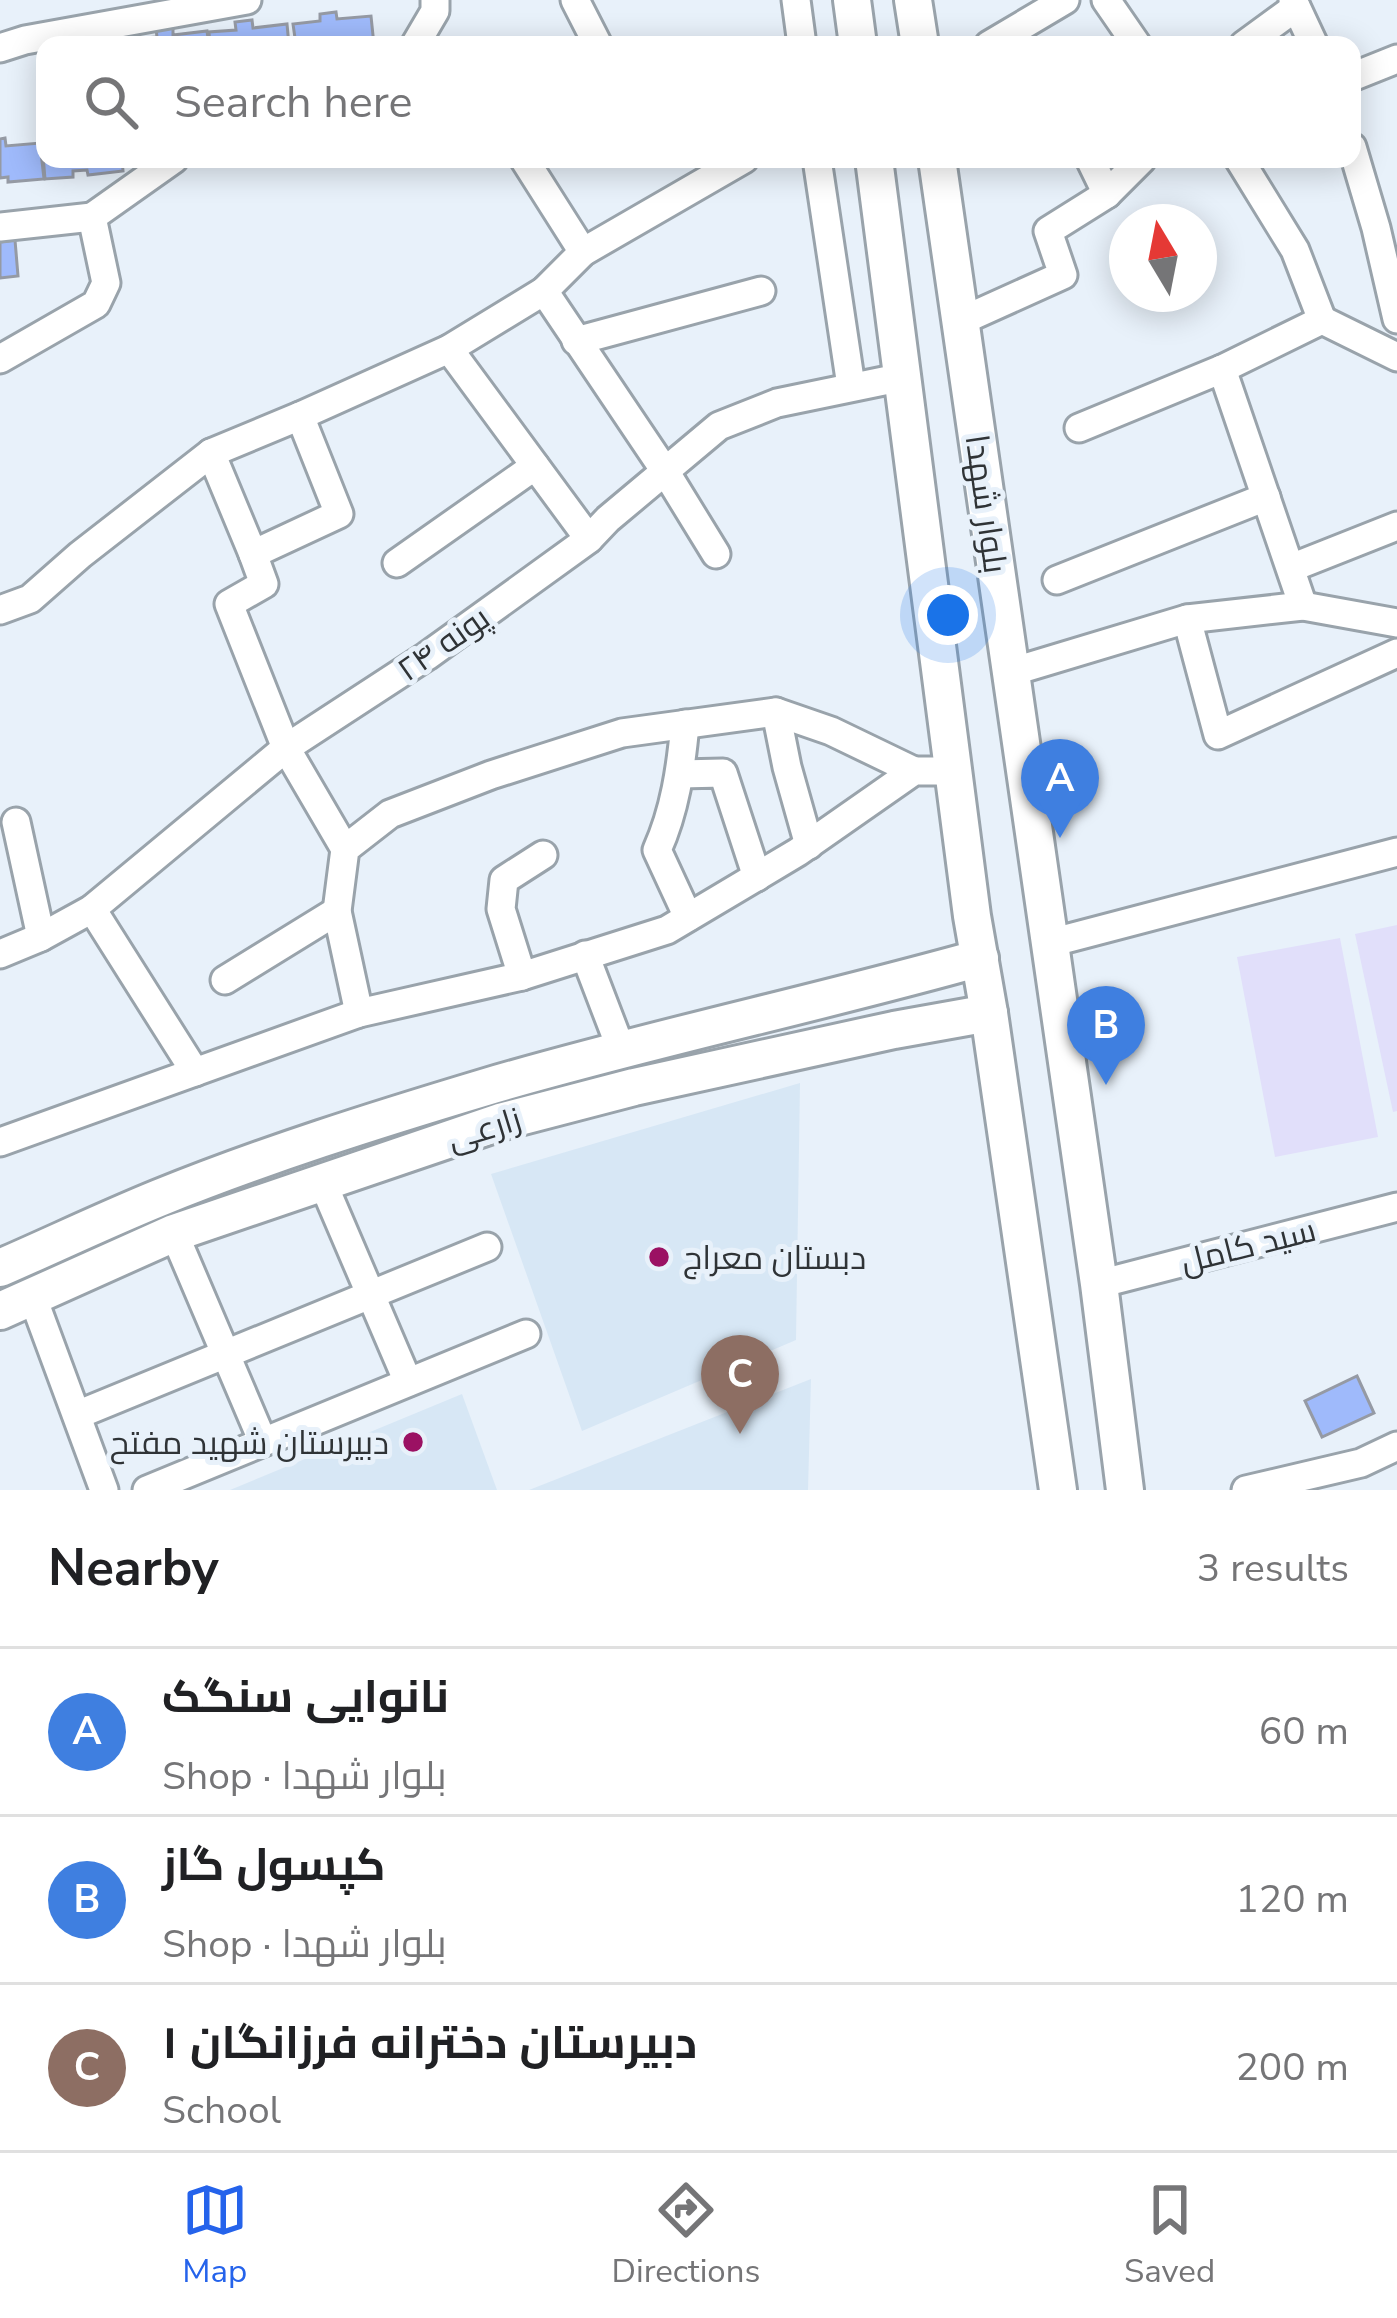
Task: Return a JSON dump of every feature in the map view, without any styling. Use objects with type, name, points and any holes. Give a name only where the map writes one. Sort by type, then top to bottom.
[{"type":"main road","points":[[852,0],[857,36]]},
{"type":"main road","points":[[914,0],[919,36]]},
{"type":"main road","name":"بلوار شهدا","points":[[875,168],[972,916],[1058,1490]]},
{"type":"main road","name":"بلوار شهدا","points":[[938,168],[1125,1490]]},
{"type":"main road","name":"زارعی","points":[[0,1268],[160,1198],[486,1088],[980,958]]},
{"type":"main road","name":"زارعی","points":[[16,1304],[174,1233],[500,1122],[634,1087],[989,1013]]},
{"type":"street","points":[[72,36],[248,0]]},
{"type":"street","points":[[420,36],[435,11],[435,0]]},
{"type":"street","points":[[575,0],[593,36]]},
{"type":"street","points":[[796,0],[801,36]]},
{"type":"street","points":[[1028,35],[1065,0]]},
{"type":"street","points":[[1106,0],[1131,36]]},
{"type":"street","points":[[1255,36],[1294,4],[1310,36]]},
{"type":"street","points":[[1361,73],[1397,59]]},
{"type":"street","points":[[1361,167],[1387,224],[1397,319]]},
{"type":"street","points":[[0,227],[92,217],[161,168]]},
{"type":"street","points":[[530,168],[583,252]]},
{"type":"street","points":[[0,610],[30,599],[211,453],[449,349],[544,291],[583,252],[728,168]]},
{"type":"street","points":[[818,168],[851,386]]},
{"type":"street","points":[[1094,168],[1107,194]]},
{"type":"street","points":[[961,322],[1063,275],[1048,231],[1107,194],[1133,168]]},
{"type":"street","points":[[1245,168],[1295,250],[1322,320],[1397,357]]},
{"type":"street","points":[[0,359],[96,304],[106,284],[92,217]]},
{"type":"street","points":[[544,291],[716,554]]},
{"type":"street","points":[[576,341],[761,291]]},
{"type":"street","points":[[1079,428],[1222,370],[1322,320]]},
{"type":"street","points":[[449,349],[589,539]]},
{"type":"street","points":[[1222,370],[1303,606]]},
{"type":"street","name":"پونه ۲۴","points":[[0,954],[92,909],[286,748],[427,656],[589,539],[719,426],[777,403],[904,377]]},
{"type":"street","points":[[253,554],[339,514],[300,416]]},
{"type":"street","points":[[211,453],[264,584],[229,604],[286,748],[345,849],[338,910],[359,1013]]},
{"type":"street","points":[[397,563],[535,466]]},
{"type":"street","points":[[1057,580],[1266,497]]},
{"type":"street","points":[[1291,568],[1397,526]]},
{"type":"street","points":[[1010,672],[1187,619],[1303,606],[1397,623]]},
{"type":"street","points":[[1187,619],[1218,735],[1397,653]]},
{"type":"street","points":[[345,849],[390,814],[491,775],[622,733],[728,718],[776,712],[831,731],[914,771],[955,771]]},
{"type":"street","points":[[776,712],[808,845]]},
{"type":"street","points":[[728,718],[723,772],[757,877]]},
{"type":"street","points":[[685,724],[680,774],[657,850],[688,917]]},
{"type":"street","points":[[0,1142],[359,1013],[522,976],[667,930],[808,845],[914,771]]},
{"type":"street","points":[[680,774],[723,772]]},
{"type":"street","points":[[16,822],[40,937]]},
{"type":"street","points":[[1050,944],[1397,852]]},
{"type":"street","points":[[522,976],[501,910],[504,880],[543,855]]},
{"type":"street","points":[[92,909],[195,1072]]},
{"type":"street","points":[[225,980],[338,910]]},
{"type":"street","points":[[584,955],[621,1049]]},
{"type":"street","points":[[322,1181],[409,1382]]},
{"type":"street","name":"سید کامل","points":[[1099,1284],[1397,1207]]},
{"type":"street","points":[[174,1233],[262,1442]]},
{"type":"street","points":[[77,1415],[487,1247]]},
{"type":"street","points":[[16,1304],[77,1415],[104,1490]]},
{"type":"street","points":[[147,1490],[526,1334]]},
{"type":"street","points":[[1246,1490],[1360,1462],[1397,1446]]},
{"type":"street","points":[[1360,1462],[1371,1490]]},
{"type":"shaded area","points":[[1397,925],[1397,1111],[1393,1112],[1355,934]]},
{"type":"shaded area","points":[[1340,938],[1378,1137],[1275,1157],[1237,957]]},
{"type":"shaded area","name":"دبستان معراج","points":[[800,1083],[796,1340],[582,1431],[491,1174]]},
{"type":"shaded area","points":[[811,1379],[808,1490],[529,1490]]},
{"type":"shaded area","name":"دبیرستان شهید مفتح","points":[[462,1394],[497,1490],[230,1490]]},
{"type":"building","points":[[336,12],[337,19],[371,16],[373,36],[295,36],[293,24],[320,21],[320,14]]},
{"type":"building","points":[[252,20],[253,28],[287,24],[288,36],[209,36],[209,32],[236,30],[235,22]]},
{"type":"building","points":[[173,28],[173,35],[207,31],[208,36],[157,36],[156,29]]},
{"type":"building","points":[[5,138],[6,146],[36,143],[36,168],[43,168],[44,179],[8,182],[8,177],[0,178],[0,139]]},
{"type":"building","points":[[44,168],[123,168],[88,175],[87,170],[73,171],[73,177],[45,179]]},
{"type":"building","points":[[15,240],[18,276],[0,278],[0,242]]},
{"type":"building","points":[[1357,1376],[1374,1413],[1322,1437],[1305,1401]]},
{"type":"place","name":"نانوایی سنگک","points":[[1060,838]]},
{"type":"place","name":"کپسول گاز","points":[[1106,1085]]},
{"type":"place","name":"دبستان معراج","points":[[659,1257]]},
{"type":"place","name":"دبیرستان دخترانه فرزانگان ۱","points":[[740,1434]]},
{"type":"place","name":"دبیرستان شهید مفتح","points":[[413,1442]]}]
